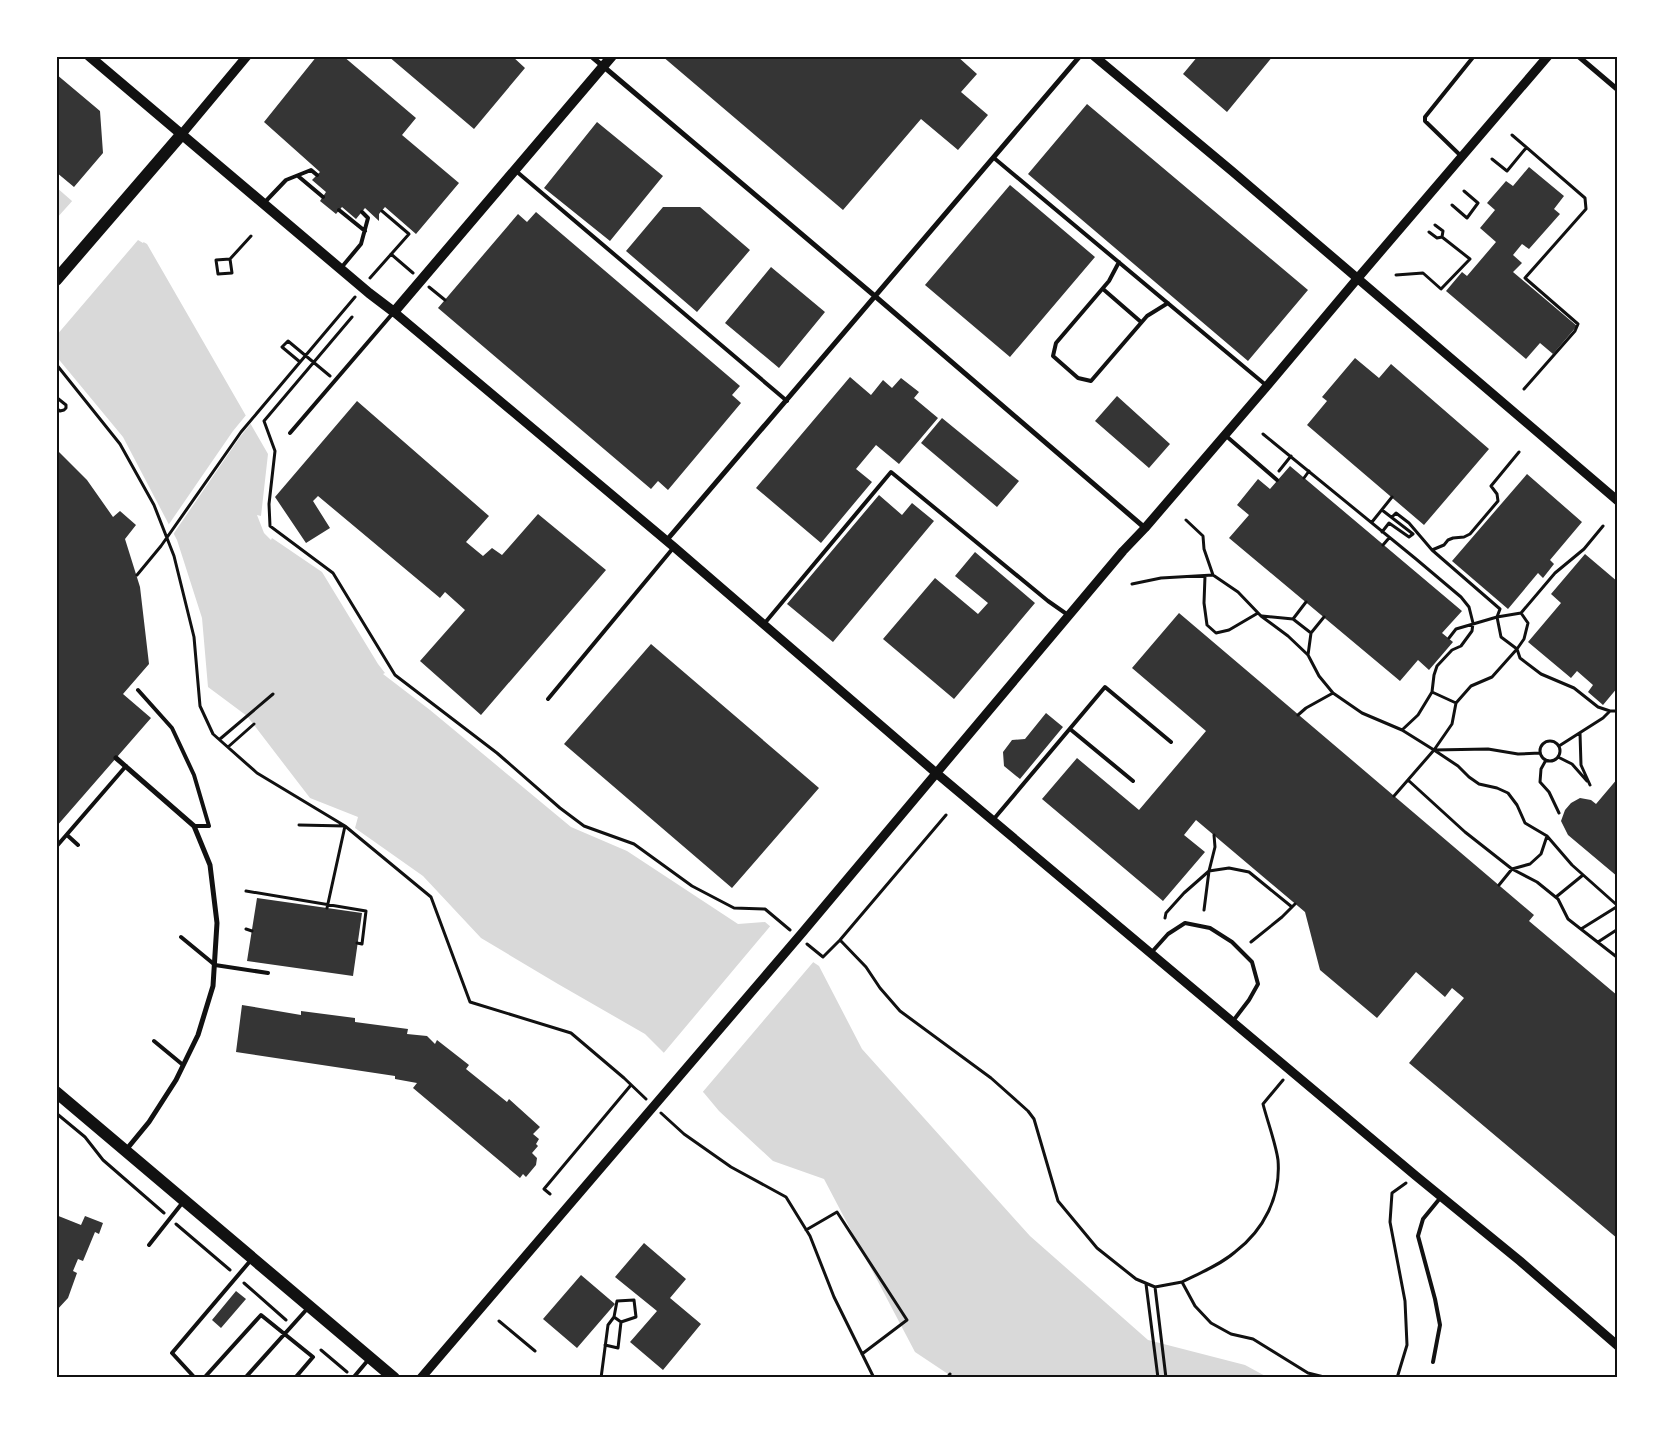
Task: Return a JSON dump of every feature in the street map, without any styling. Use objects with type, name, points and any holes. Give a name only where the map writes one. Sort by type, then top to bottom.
[{"type":"main road","points":[[89,56],[340,269],[394,312],[612,56]]},
{"type":"main road","points":[[56,280],[181,135]]},
{"type":"main road","points":[[56,1092],[394,1378]]},
{"type":"street","points":[[181,135],[247,56]]},
{"type":"street","points":[[591,56],[1145,528]]},
{"type":"street","points":[[666,541],[1080,56]]},
{"type":"street","points":[[1094,56],[1618,501]]},
{"type":"street","points":[[421,1378],[615,1152],[1123,551],[1225,435],[1548,56]]},
{"type":"street","points":[[1578,56],[1618,90]]},
{"type":"street","points":[[394,312],[674,547],[935,772],[1520,1261],[1618,1346]]},
{"type":"street","points":[[116,758],[194,826],[210,865],[216,923],[215,965],[212,986],[198,1035],[176,1080],[149,1122],[126,1150]]},
{"type":"lane","points":[[1462,157],[1425,122],[1425,117],[1474,56]]},
{"type":"lane","points":[[994,158],[1267,386]]},
{"type":"lane","points":[[263,204],[286,180],[311,170],[317,175]]},
{"type":"lane","points":[[515,170],[787,401]]},
{"type":"lane","points":[[298,176],[323,197]]},
{"type":"lane","points":[[339,210],[365,232]]},
{"type":"lane","points":[[340,269],[361,244],[368,218],[362,212]]},
{"type":"lane","points":[[1119,262],[1110,281],[1056,344],[1053,356],[1078,378],[1091,381],[1141,322],[1147,316],[1168,304]]},
{"type":"lane","points":[[1103,289],[1141,322]]},
{"type":"lane","points":[[290,433],[394,312]]},
{"type":"lane","points":[[1225,435],[1277,480]]},
{"type":"lane","points":[[764,624],[891,472],[1068,616]]},
{"type":"lane","points":[[548,698],[674,547]]},
{"type":"lane","points":[[992,820],[1105,687],[1171,742]]},
{"type":"lane","points":[[138,690],[172,728],[194,775],[209,826],[194,826]]},
{"type":"lane","points":[[1070,729],[1133,782]]},
{"type":"lane","points":[[56,847],[126,766]]},
{"type":"lane","points":[[66,835],[78,845]]},
{"type":"lane","points":[[1151,953],[1168,934],[1185,923],[1210,928],[1232,942],[1252,962],[1258,984],[1249,1000],[1233,1021]]},
{"type":"lane","points":[[181,937],[215,965],[268,973]]},
{"type":"lane","points":[[154,1041],[183,1065]]},
{"type":"lane","points":[[1433,1362],[1440,1325],[1435,1298],[1418,1236],[1423,1219],[1441,1196]]},
{"type":"lane","points":[[149,1244],[184,1201]]},
{"type":"lane","points":[[195,1378],[172,1353],[252,1258]]},
{"type":"lane","points":[[245,1378],[308,1307]]},
{"type":"lane","points":[[204,1378],[261,1315],[313,1357],[295,1378]]},
{"type":"lane","points":[[353,1378],[370,1358]]},
{"type":"path","points":[[1512,135],[1585,198],[1586,203],[1586,209],[1525,278],[1578,324],[1575,331],[1524,389]]},
{"type":"path","points":[[1492,159],[1507,171],[1526,148]]},
{"type":"path","points":[[1452,206],[1467,218],[1478,203],[1464,191]]},
{"type":"path","points":[[366,283],[409,234],[382,211]]},
{"type":"path","points":[[1435,224],[1443,232],[1442,237]]},
{"type":"path","points":[[1396,275],[1423,273],[1441,289],[1470,259],[1442,237],[1437,238],[1429,232]]},
{"type":"path","points":[[230,259],[232,273],[218,274],[216,260],[230,259],[251,236]]},
{"type":"path","points":[[136,575],[161,546],[241,432],[360,290]]},
{"type":"path","points":[[300,362],[282,347],[288,341],[335,380]]},
{"type":"path","points":[[56,364],[120,444],[154,505],[174,556],[194,637],[200,706],[213,734],[256,773],[345,826],[431,897],[470,1002],[571,1033],[651,1104]]},
{"type":"path","points":[[56,397],[66,405],[64,410],[60,411],[56,408]]},
{"type":"path","points":[[1263,434],[1372,522],[1461,597],[1469,607],[1473,623],[1472,631],[1461,646],[1452,650],[1437,666],[1432,692],[1418,715],[1402,730]]},
{"type":"path","points":[[1432,550],[1444,545],[1448,540],[1470,534],[1498,500],[1497,494],[1491,486],[1519,452]]},
{"type":"path","points":[[1304,478],[1309,471]]},
{"type":"path","points":[[1372,522],[1392,498]]},
{"type":"path","points":[[1382,510],[1413,534],[1409,538],[1390,523],[1382,532]]},
{"type":"path","points":[[1392,518],[1396,513],[1409,523],[1432,550],[1500,609],[1498,617],[1501,637],[1517,649],[1520,658],[1540,674],[1574,688],[1598,707],[1618,712]]},
{"type":"path","points":[[1186,520],[1203,536],[1204,549],[1213,575],[1238,592],[1260,614],[1308,655],[1319,676],[1333,694],[1362,713],[1402,730],[1458,766],[1479,784],[1497,788],[1508,793],[1517,804],[1525,823],[1547,836],[1572,865],[1618,906],[1581,929]]},
{"type":"path","points":[[270,526],[332,573],[396,675],[497,753],[560,808],[584,826],[634,844],[692,886],[734,908],[765,909],[799,935],[823,957],[840,940],[946,815]]},
{"type":"path","points":[[1448,638],[1456,629],[1473,623],[1521,613],[1555,573],[1584,549],[1602,526]]},
{"type":"path","points":[[1383,545],[1390,538]]},
{"type":"path","points":[[1132,584],[1161,578],[1213,575]]},
{"type":"path","points":[[1205,576],[1204,603],[1207,625],[1216,633],[1229,630],[1260,614],[1293,618],[1311,633]]},
{"type":"path","points":[[1293,618],[1306,602]]},
{"type":"path","points":[[1394,796],[1434,750],[1452,724],[1456,703],[1471,686],[1492,677],[1524,639],[1528,623],[1521,613]]},
{"type":"path","points":[[1308,655],[1311,633],[1324,617]]},
{"type":"path","points":[[1432,692],[1456,703]]},
{"type":"path","points":[[219,739],[273,694]]},
{"type":"path","points":[[1298,715],[1306,708],[1333,694]]},
{"type":"path","points":[[1559,746],[1603,718],[1610,711]]},
{"type":"path","points":[[228,747],[254,724]]},
{"type":"path","points":[[1558,757],[1572,764],[1590,785],[1581,764],[1580,733]]},
{"type":"path","points":[[1545,742],[1554,742],[1559,746],[1560,752],[1558,757],[1552,760],[1546,760],[1540,753],[1541,746],[1545,742]]},
{"type":"path","points":[[1434,750],[1488,749],[1518,754],[1540,753]]},
{"type":"path","points":[[1546,760],[1541,769],[1540,782],[1550,792],[1559,813]]},
{"type":"path","points":[[1408,780],[1465,832],[1512,869],[1537,882],[1556,897],[1568,919],[1618,958]]},
{"type":"path","points":[[299,825],[345,826]]},
{"type":"path","points":[[327,908],[345,826]]},
{"type":"path","points":[[1204,910],[1209,870],[1215,847],[1214,835]]},
{"type":"path","points":[[1499,885],[1512,869],[1530,864],[1541,854],[1547,836]]},
{"type":"path","points":[[1165,918],[1166,913],[1184,893],[1209,870],[1229,868],[1249,872],[1294,906],[1251,942]]},
{"type":"path","points":[[1556,897],[1583,874]]},
{"type":"path","points":[[246,891],[366,911],[362,944],[357,943]]},
{"type":"path","points":[[1598,942],[1618,929]]},
{"type":"path","points":[[246,930],[252,931]]},
{"type":"path","points":[[840,940],[866,967],[880,988],[900,1011],[976,1066],[1028,1111],[1034,1119],[1058,1201],[1097,1248],[1136,1279],[1155,1287],[1182,1282],[1235,1253],[1254,1235],[1269,1212],[1278,1186],[1278,1158],[1263,1104],[1284,1079]]},
{"type":"path","points":[[550,1194],[544,1189],[631,1085]]},
{"type":"path","points":[[658,1110],[684,1134],[731,1167],[786,1198],[806,1230],[834,1297],[874,1378]]},
{"type":"path","points":[[56,1113],[85,1137],[103,1160],[292,1325]]},
{"type":"path","points":[[1397,1378],[1407,1345],[1406,1301],[1390,1222],[1392,1193],[1416,1176]]},
{"type":"path","points":[[806,1230],[837,1212],[907,1320],[862,1354]]},
{"type":"path","points":[[1182,1282],[1195,1306],[1211,1323],[1231,1334],[1254,1339],[1308,1373],[1328,1378]]},
{"type":"path","points":[[1146,1283],[1158,1378]]},
{"type":"path","points":[[1155,1287],[1166,1378]]},
{"type":"path","points":[[600,1378],[608,1325],[614,1317],[617,1301],[634,1300],[636,1317],[621,1322]]},
{"type":"path","points":[[614,1317],[621,1322]]},
{"type":"path","points":[[499,1321],[535,1351]]},
{"type":"path","points":[[605,1345],[618,1348],[621,1322]]},
{"type":"path","points":[[319,1348],[353,1378]]},
{"type":"shaded area","points":[[56,187],[72,201],[147,244],[268,454],[261,516],[257,515],[264,533],[271,540],[272,538],[322,572],[385,673],[383,674],[430,710],[571,827],[627,851],[738,924],[765,922],[819,966],[862,1049],[1030,1236],[1148,1340],[1245,1365],[1269,1378],[954,1378],[915,1352],[824,1179],[773,1161],[719,1111],[704,1093],[645,1034],[481,938],[423,876],[355,828],[358,817],[310,798],[247,716],[208,687],[202,618],[177,540],[123,437],[56,356]]},
{"type":"pier","points":[[74,199],[145,240],[143,243],[138,240],[56,336],[56,219]]},
{"type":"pier","points":[[247,414],[252,422],[172,536],[167,527],[233,431]]},
{"type":"pier","points":[[772,924],[815,960],[701,1094],[662,1055]]},
{"type":"building","points":[[317,56],[343,56],[416,118],[402,135],[459,183],[416,234],[385,207],[379,214],[379,221],[365,208],[356,219],[342,207],[336,214],[320,201],[326,192],[312,180],[320,172],[264,122]]},
{"type":"building","points":[[388,56],[512,56],[525,68],[474,129]]},
{"type":"building","points":[[662,56],[957,56],[977,74],[961,92],[988,115],[958,150],[921,119],[843,210]]},
{"type":"building","points":[[1198,56],[1273,56],[1227,112],[1183,74]]},
{"type":"building","points":[[56,74],[100,111],[103,153],[74,187],[56,172]]},
{"type":"building","points":[[1087,104],[1308,290],[1248,361],[1028,174]]},
{"type":"building","points":[[597,122],[663,176],[610,241],[544,188]]},
{"type":"building","points":[[1529,167],[1564,196],[1554,209],[1560,214],[1529,249],[1522,244],[1513,255],[1522,263],[1513,272],[1577,326],[1553,354],[1540,343],[1526,359],[1446,291],[1462,272],[1467,276],[1496,242],[1480,228],[1495,210],[1487,203],[1506,181],[1513,186]]},
{"type":"building","points":[[1010,185],[1095,257],[1010,357],[925,285]]},
{"type":"building","points":[[663,207],[700,207],[750,250],[697,312],[626,251]]},
{"type":"building","points":[[536,212],[740,386],[732,395],[741,403],[668,490],[658,481],[651,489],[438,308],[518,214],[527,222]]},
{"type":"building","points":[[771,267],[825,312],[779,368],[725,323]]},
{"type":"building","points":[[1355,358],[1379,378],[1391,364],[1489,449],[1424,525],[1307,425],[1327,401],[1322,397]]},
{"type":"building","points":[[850,377],[871,395],[883,380],[892,388],[901,378],[919,392],[914,398],[938,418],[899,464],[876,445],[856,469],[872,482],[821,543],[756,488]]},
{"type":"building","points":[[1117,396],[1170,444],[1149,468],[1095,421]]},
{"type":"building","points":[[357,401],[489,516],[466,542],[483,556],[492,548],[502,555],[538,514],[606,570],[481,715],[420,661],[465,610],[445,592],[440,598],[318,496],[313,501],[330,528],[306,543],[275,497]]},
{"type":"building","points":[[942,418],[1019,481],[997,507],[921,443]]},
{"type":"building","points":[[56,449],[87,480],[113,517],[120,511],[136,525],[125,539],[140,587],[149,664],[123,694],[151,718],[56,827]]},
{"type":"building","points":[[1290,466],[1462,611],[1442,633],[1453,642],[1429,670],[1418,660],[1400,681],[1229,538],[1249,515],[1237,505],[1258,479],[1270,489]]},
{"type":"building","points":[[1527,474],[1582,522],[1550,560],[1554,564],[1543,578],[1538,573],[1508,609],[1452,561]]},
{"type":"building","points":[[879,495],[902,515],[912,503],[934,521],[833,642],[787,604]]},
{"type":"building","points":[[975,552],[1035,603],[954,699],[883,639],[935,578],[978,614],[988,603],[955,576]]},
{"type":"building","points":[[1585,554],[1618,582],[1618,687],[1603,705],[1588,692],[1593,685],[1577,671],[1571,678],[1528,642],[1561,603],[1551,594]]},
{"type":"building","points":[[1179,613],[1534,915],[1529,921],[1618,996],[1618,1239],[1409,1063],[1464,998],[1452,988],[1445,997],[1416,972],[1377,1018],[1320,970],[1305,912],[1196,820],[1184,835],[1205,852],[1163,901],[1042,799],[1077,758],[1139,810],[1206,731],[1132,668]]},
{"type":"building","points":[[651,644],[819,788],[732,888],[564,744]]},
{"type":"building","points":[[1046,713],[1063,727],[1020,779],[1004,766],[1003,752],[1012,740],[1025,739]]},
{"type":"building","points":[[1618,778],[1618,877],[1568,835],[1561,821],[1565,810],[1571,803],[1580,798],[1591,800],[1596,804]]},
{"type":"building","points":[[257,898],[362,913],[353,976],[247,961]]},
{"type":"building","points":[[242,1005],[301,1015],[301,1011],[355,1018],[355,1022],[408,1029],[407,1034],[427,1036],[435,1044],[437,1040],[469,1065],[466,1069],[507,1102],[509,1099],[540,1127],[533,1134],[539,1139],[536,1144],[538,1146],[532,1153],[537,1158],[536,1165],[526,1177],[523,1174],[520,1178],[413,1088],[417,1083],[395,1079],[395,1076],[236,1052]]},
{"type":"building","points":[[56,1215],[81,1225],[85,1216],[103,1223],[99,1234],[95,1232],[83,1261],[78,1259],[73,1271],[77,1273],[68,1298],[56,1311]]},
{"type":"building","points":[[644,1243],[686,1279],[670,1298],[701,1324],[663,1370],[630,1342],[657,1311],[615,1277]]},
{"type":"building","points":[[581,1275],[615,1304],[577,1348],[543,1319]]},
{"type":"building","points":[[236,1291],[246,1299],[221,1328],[212,1320]]}]
